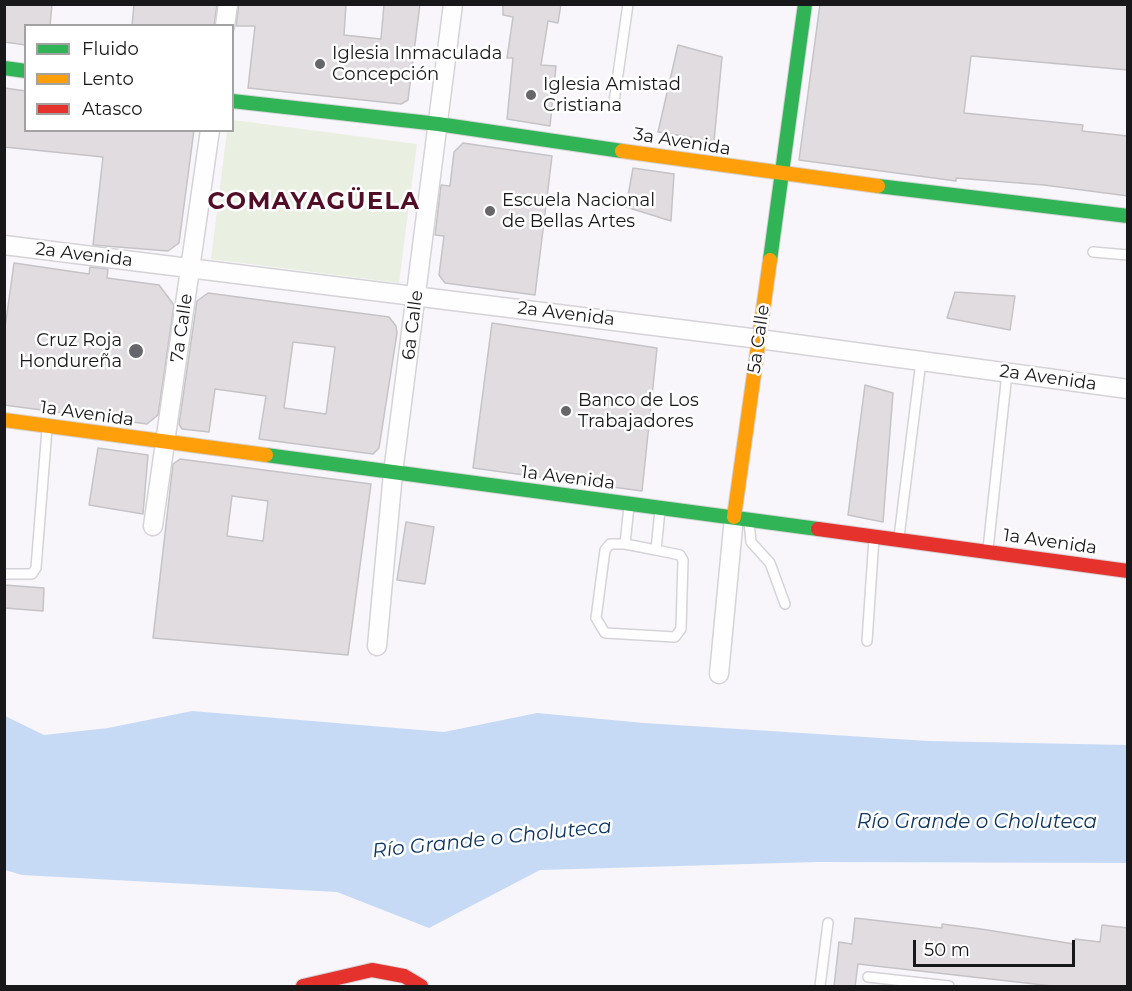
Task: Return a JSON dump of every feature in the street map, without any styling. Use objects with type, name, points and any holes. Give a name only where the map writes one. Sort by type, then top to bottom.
[{"type":"street","points":[[225,24],[228,4]]},
{"type":"street","name":"6a Calle","points":[[377,646],[393,473],[453,4]]},
{"type":"street","name":"5a Calle","points":[[719,674],[741,518],[759,339],[805,4]]},
{"type":"street","points":[[4,68],[24,71]]},
{"type":"street","name":"3a Avenida","points":[[234,101],[438,124],[781,176],[1128,216]]},
{"type":"street","name":"7a Calle","points":[[153,526],[210,132]]},
{"type":"street","name":"2a Avenida","points":[[4,245],[416,295],[1128,389]]},
{"type":"street","name":"1a Avenida","points":[[4,420],[166,444],[1127,569]]},
{"type":"street","points":[[303,987],[372,970],[404,976],[421,987]]},
{"type":"lane","points":[[615,102],[628,4]]},
{"type":"lane","points":[[1093,252],[1128,255]]},
{"type":"lane","points":[[898,539],[921,361]]},
{"type":"lane","points":[[988,552],[1007,373]]},
{"type":"lane","points":[[4,574],[32,574],[36,568],[48,426]]},
{"type":"lane","points":[[625,544],[630,504]]},
{"type":"lane","points":[[656,550],[660,508]]},
{"type":"lane","points":[[741,518],[751,542],[770,563],[785,604]]},
{"type":"lane","points":[[867,641],[874,536]]},
{"type":"lane","points":[[610,544],[625,544],[656,550],[680,555],[683,560],[681,629],[675,637],[605,633],[596,618],[605,550],[610,544]]},
{"type":"lane","points":[[820,987],[828,923]]},
{"type":"lane","points":[[868,977],[949,987]]},
{"type":"shaded area","points":[[234,120],[417,144],[399,283],[211,259],[227,132],[234,132]]},
{"type":"water","name":"Río Grande o Choluteca","points":[[192,711],[444,732],[537,713],[644,723],[928,741],[1127,745],[1127,863],[818,862],[540,870],[429,928],[337,892],[22,875],[5,870],[5,716],[44,735],[108,728]]},
{"type":"building","points":[[4,4],[52,4],[50,24],[24,24],[24,45],[4,42]]},
{"type":"building","points":[[134,4],[217,4],[214,24],[132,24]]},
{"type":"building","points":[[239,4],[346,4],[344,35],[381,39],[384,4],[420,4],[408,100],[401,104],[248,88],[255,26],[236,26]]},
{"type":"building","points":[[503,4],[561,4],[558,23],[548,21],[541,65],[556,66],[550,126],[507,119],[513,58],[507,58],[513,17],[503,15]]},
{"type":"building","points":[[820,4],[1128,4],[1128,70],[971,56],[964,113],[1083,125],[1082,131],[1128,136],[1128,196],[1044,185],[956,178],[956,181],[799,160]]},
{"type":"building","points":[[678,45],[722,57],[714,141],[658,132]]},
{"type":"building","points":[[4,88],[24,91],[24,132],[194,132],[179,243],[168,251],[93,245],[103,157],[4,147]]},
{"type":"building","name":"Escuela Nacional de Bellas Artes","points":[[463,143],[552,156],[535,295],[445,283],[439,275],[444,236],[435,235],[441,185],[450,186],[454,152]]},
{"type":"building","points":[[633,168],[674,174],[671,221],[626,207]]},
{"type":"building","points":[[14,263],[89,274],[90,267],[108,269],[107,278],[159,285],[174,305],[158,415],[147,424],[4,405],[4,335]]},
{"type":"building","points":[[955,292],[1015,296],[1010,330],[947,318]]},
{"type":"building","points":[[208,293],[389,317],[396,326],[397,333],[379,448],[373,454],[259,439],[266,396],[215,389],[209,432],[182,429],[179,424],[197,301]],"holes":[[[293,342],[335,347],[326,414],[284,408]]]},
{"type":"building","name":"Banco de Los Trabajadores","points":[[492,323],[657,348],[642,491],[473,468]]},
{"type":"building","points":[[865,385],[893,393],[883,522],[848,515]]},
{"type":"building","points":[[98,448],[148,455],[143,514],[89,505]]},
{"type":"building","points":[[180,459],[371,484],[348,655],[153,638],[173,464]],"holes":[[[232,496],[268,501],[263,541],[227,536]]]},
{"type":"building","points":[[406,522],[434,527],[425,584],[397,580]]},
{"type":"building","points":[[4,585],[44,588],[43,611],[4,608]]},
{"type":"building","points":[[855,918],[942,928],[942,924],[1074,944],[1075,939],[1100,942],[1102,925],[1128,928],[1128,987],[1061,987],[858,964],[855,987],[834,987],[839,942],[852,944]]},
{"type":"traffic: fast","points":[[770,260],[805,4]]},
{"type":"traffic: fast","points":[[4,68],[24,71]]},
{"type":"traffic: fast","points":[[234,101],[438,124],[622,151]]},
{"type":"traffic: fast","points":[[878,186],[1128,216]]},
{"type":"traffic: fast","points":[[266,455],[818,529]]},
{"type":"traffic: slow","points":[[622,151],[878,186]]},
{"type":"traffic: slow","points":[[734,517],[770,260]]},
{"type":"traffic: slow","points":[[4,420],[266,455]]},
{"type":"traffic: jam","points":[[818,529],[1128,571]]},
{"type":"traffic: jam","points":[[303,986],[372,970],[404,976],[421,986]]},
{"type":"place","name":"Iglesia Inmaculada Concepción","points":[[320,64]]},
{"type":"place","name":"Iglesia Amistad Cristiana","points":[[531,95]]},
{"type":"place","name":"Escuela Nacional de Bellas Artes","points":[[490,211]]},
{"type":"place","name":"Cruz Roja Hondureña","points":[[136,351]]},
{"type":"place","name":"Banco de Los Trabajadores","points":[[566,411]]},
{"type":"district","name":"COMAYAGÜELA","points":[[314,202]]}]
